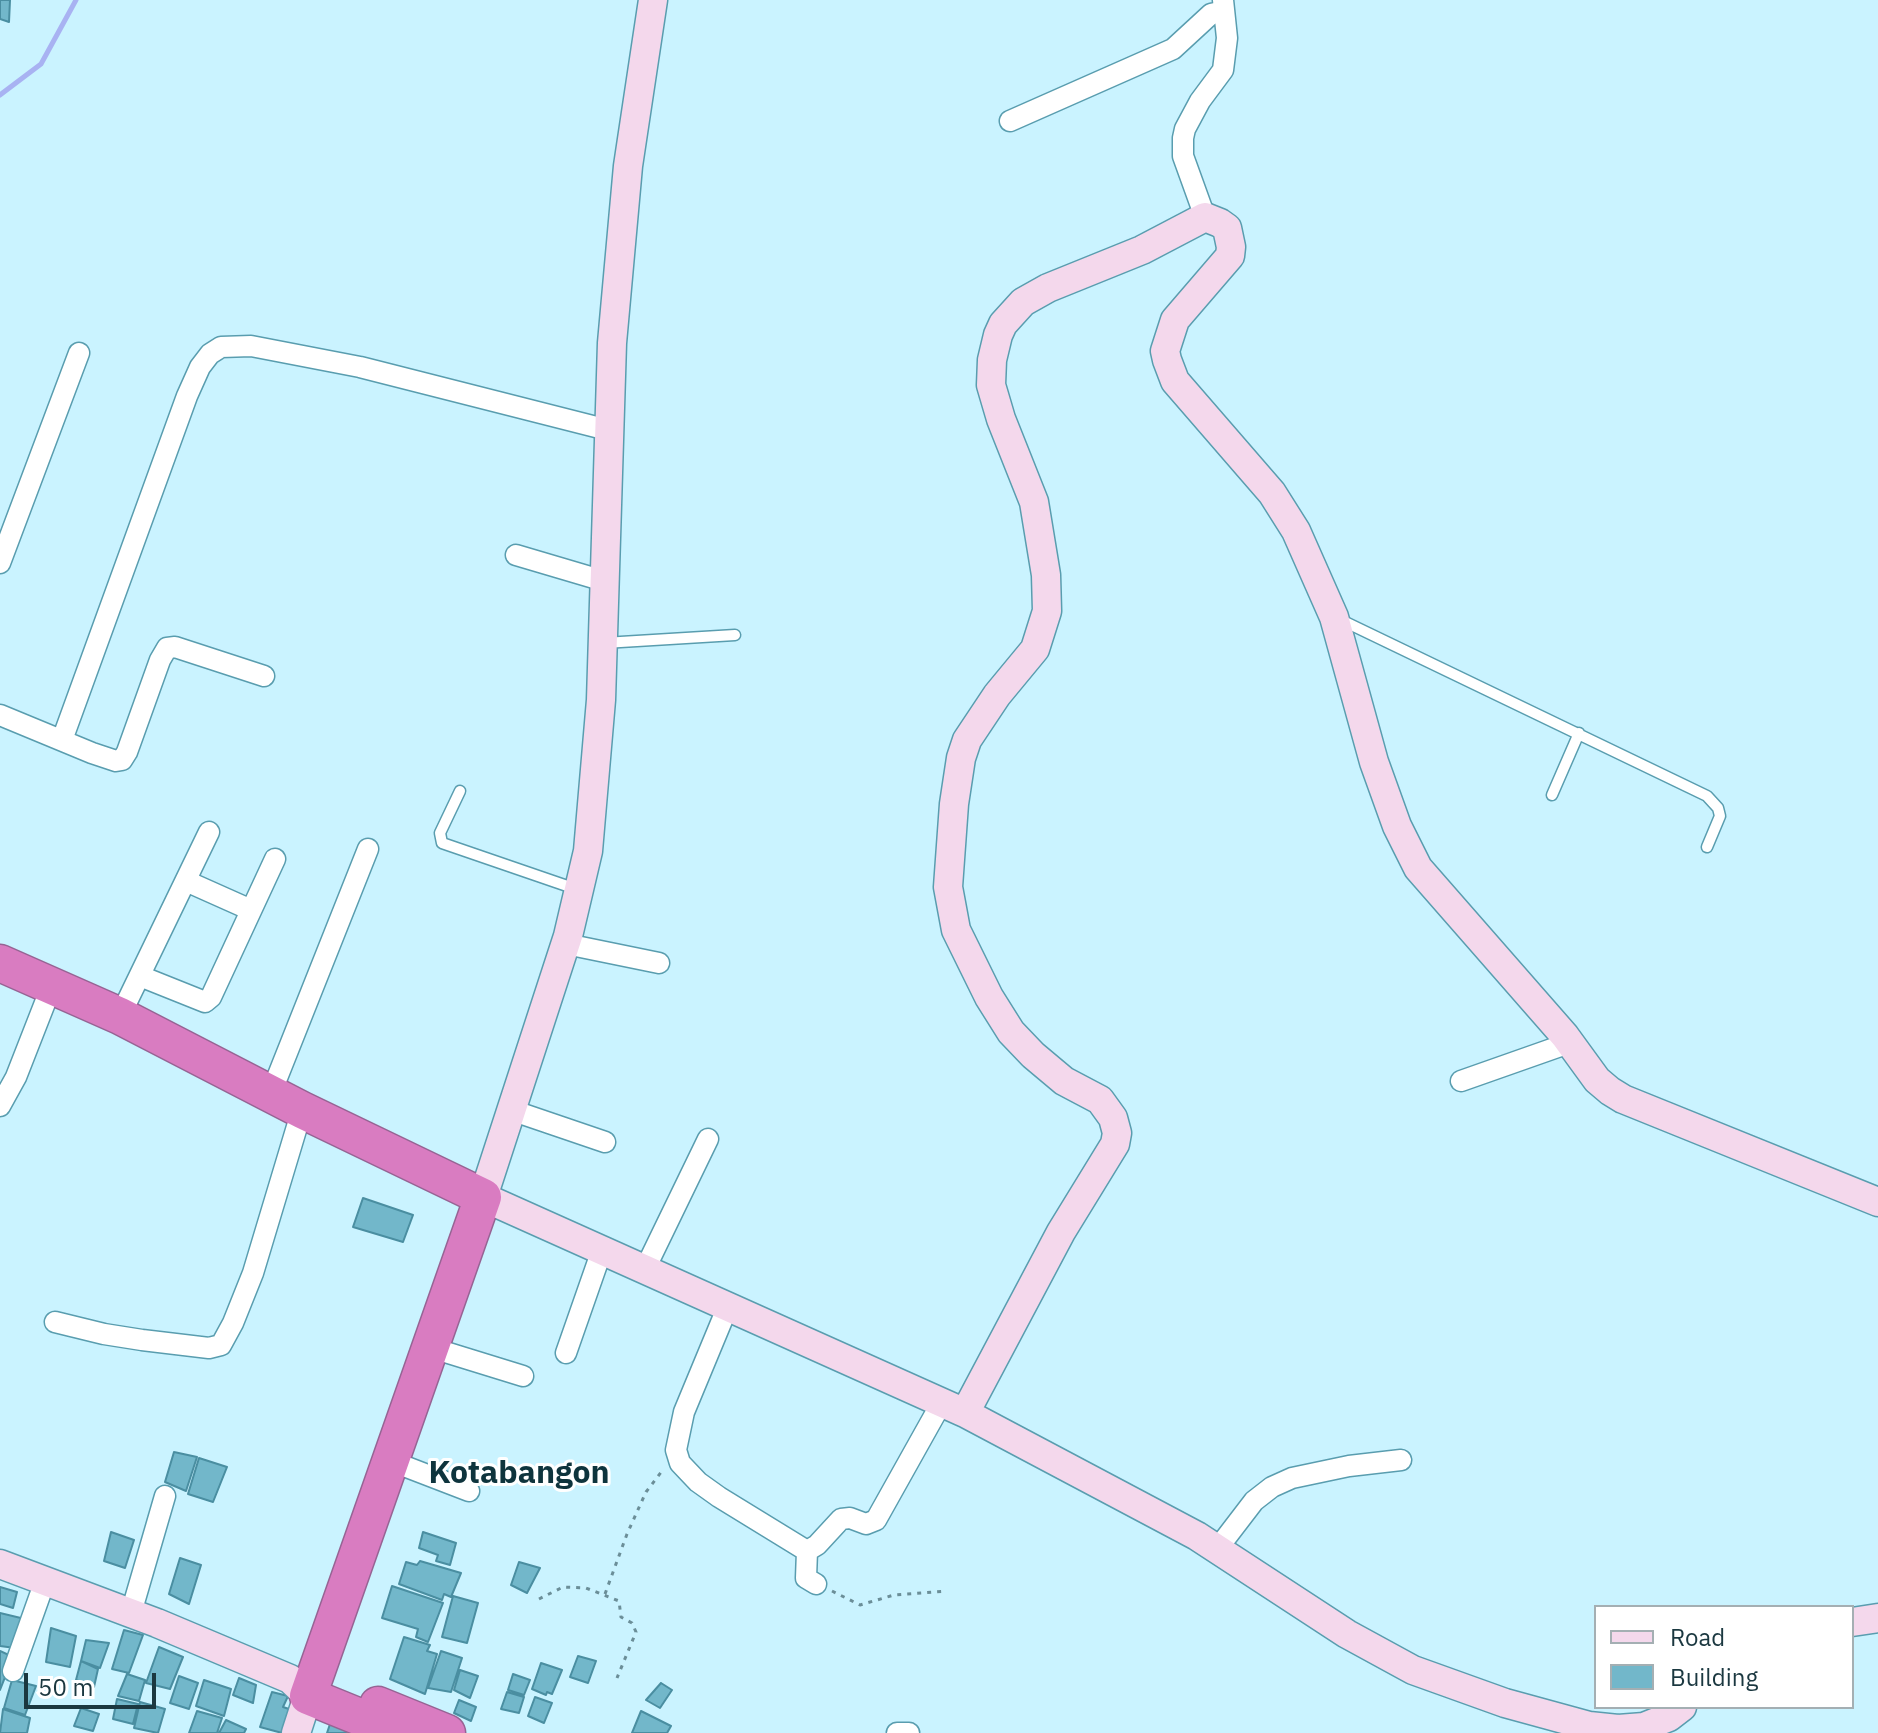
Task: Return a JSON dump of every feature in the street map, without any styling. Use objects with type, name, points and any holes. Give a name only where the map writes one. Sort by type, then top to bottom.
[{"type":"highway","points":[[0,963],[120,1016],[302,1110],[483,1197],[391,1461],[304,1685]]},
{"type":"highway","points":[[304,1685],[399,1733]]},
{"type":"highway","points":[[304,1685],[447,1733]]},
{"type":"street","points":[[653,0],[622,213],[608,430],[597,765],[588,851],[566,944],[483,1197],[954,1407],[1094,1479],[1218,1548],[1371,1648],[1413,1670],[1458,1688],[1589,1726],[1618,1729],[1655,1724],[1679,1709]]},
{"type":"street","points":[[1010,121],[1173,49],[1224,5],[1227,38],[1223,70],[1200,101],[1183,138],[1183,156],[1205,217],[1227,228],[1230,256],[1175,320],[1165,351],[1175,381],[1280,506],[1296,531],[1334,617],[1374,762],[1407,849],[1429,882],[1569,1043],[1597,1080],[1623,1099],[1878,1202]]},
{"type":"street","points":[[807,1551],[817,1545],[841,1519],[850,1518],[866,1524],[876,1520],[954,1407],[1115,1144],[1117,1133],[1113,1118],[1100,1100],[1064,1081],[1011,1032],[965,950],[950,907],[951,845],[961,758],[967,740],[982,717],[1035,649],[1047,611],[1046,575],[1034,502],[991,385],[994,348],[1003,324],[1034,294],[1116,262],[1205,217]]},
{"type":"street","points":[[62,740],[187,396],[200,367],[210,354],[221,347],[251,346],[331,361],[608,430]]},
{"type":"street","points":[[0,563],[79,353]]},
{"type":"street","points":[[516,555],[604,581]]},
{"type":"street","points":[[0,715],[107,758],[122,760],[167,648],[175,647],[264,676]]},
{"type":"street","points":[[120,1016],[209,832]]},
{"type":"street","points":[[271,1093],[368,849]]},
{"type":"street","points":[[140,976],[205,1002],[211,997],[275,859]]},
{"type":"street","points":[[186,881],[251,910]]},
{"type":"street","points":[[566,944],[659,963]]},
{"type":"street","points":[[0,1106],[16,1077],[52,985]]},
{"type":"street","points":[[1461,1081],[1569,1043]]},
{"type":"street","points":[[55,1322],[142,1340],[209,1348],[221,1345],[253,1273],[302,1110]]},
{"type":"street","points":[[511,1110],[605,1142]]},
{"type":"street","points":[[645,1269],[708,1139]]},
{"type":"street","points":[[566,1353],[602,1250]]},
{"type":"street","points":[[728,1306],[681,1420],[676,1450],[680,1463],[698,1482],[727,1503],[807,1551]]},
{"type":"street","points":[[429,1347],[523,1376]]},
{"type":"street","points":[[1218,1548],[1254,1501],[1272,1487],[1292,1478],[1401,1460]]},
{"type":"street","points":[[391,1461],[469,1491]]},
{"type":"street","points":[[131,1613],[165,1496]]},
{"type":"street","points":[[807,1551],[806,1578],[816,1584]]},
{"type":"street","points":[[0,1564],[131,1613],[304,1685],[296,1733]]},
{"type":"street","points":[[13,1671],[45,1581]]},
{"type":"street","points":[[1854,1622],[1878,1618]]},
{"type":"street","points":[[897,1733],[909,1733]]},
{"type":"lane","points":[[1334,617],[1707,796],[1718,808],[1720,816],[1707,847]]},
{"type":"lane","points":[[602,643],[735,635]]},
{"type":"lane","points":[[1552,795],[1579,733]]},
{"type":"lane","points":[[460,791],[440,833],[442,843],[581,891]]},
{"type":"path","points":[[605,1594],[646,1492],[658,1473],[680,1463]]},
{"type":"path","points":[[816,1584],[860,1605],[894,1595],[947,1591]]},
{"type":"path","points":[[539,1599],[563,1587],[586,1588],[619,1601],[621,1617],[635,1627],[636,1632],[617,1678]]},
{"type":"building","points":[[0,0],[10,0],[9,22],[0,19]]},
{"type":"building","points":[[363,1198],[413,1215],[403,1242],[353,1227]]},
{"type":"building","points":[[174,1452],[197,1457],[186,1491],[165,1482]]},
{"type":"building","points":[[199,1458],[227,1467],[213,1502],[188,1494]]},
{"type":"building","points":[[111,1532],[134,1540],[125,1568],[104,1561]]},
{"type":"building","points":[[423,1532],[456,1543],[450,1565],[436,1561],[438,1555],[419,1548]]},
{"type":"building","points":[[180,1558],[201,1565],[189,1604],[169,1594]]},
{"type":"building","points":[[420,1561],[461,1573],[451,1597],[444,1594],[442,1600],[399,1584],[406,1562],[417,1565]]},
{"type":"building","points":[[519,1562],[540,1568],[527,1593],[511,1585]]},
{"type":"building","points":[[392,1586],[443,1603],[428,1642],[416,1637],[418,1629],[382,1618]]},
{"type":"building","points":[[0,1587],[17,1592],[13,1608],[0,1604]]},
{"type":"building","points":[[453,1596],[478,1603],[467,1643],[442,1637]]},
{"type":"building","points":[[0,1613],[25,1619],[15,1648],[0,1646]]},
{"type":"building","points":[[51,1628],[76,1636],[70,1667],[46,1662]]},
{"type":"building","points":[[124,1630],[143,1635],[129,1673],[112,1669]]},
{"type":"building","points":[[404,1637],[430,1645],[427,1651],[437,1654],[425,1694],[390,1679]]},
{"type":"building","points":[[86,1640],[109,1643],[100,1668],[81,1661]]},
{"type":"building","points":[[159,1647],[183,1657],[170,1689],[146,1683]]},
{"type":"building","points":[[0,1651],[13,1657],[0,1690]]},
{"type":"building","points":[[441,1651],[462,1658],[451,1692],[428,1688]]},
{"type":"building","points":[[578,1656],[596,1661],[588,1683],[570,1677]]},
{"type":"building","points":[[81,1661],[98,1669],[94,1687],[76,1680]]},
{"type":"building","points":[[541,1663],[562,1670],[552,1694],[547,1692],[546,1695],[532,1689]]},
{"type":"building","points":[[460,1670],[478,1676],[470,1698],[454,1690]]},
{"type":"building","points":[[127,1674],[145,1680],[139,1701],[118,1696]]},
{"type":"building","points":[[513,1674],[530,1680],[524,1695],[508,1690]]},
{"type":"building","points":[[179,1676],[198,1683],[189,1709],[170,1703]]},
{"type":"building","points":[[239,1678],[256,1685],[253,1703],[233,1695]]},
{"type":"building","points":[[12,1680],[36,1686],[25,1715],[4,1708]]},
{"type":"building","points":[[204,1680],[231,1689],[224,1716],[196,1706]]},
{"type":"building","points":[[661,1683],[672,1690],[660,1708],[646,1700]]},
{"type":"building","points":[[272,1692],[288,1696],[283,1707],[292,1710],[282,1733],[260,1727]]},
{"type":"building","points":[[507,1692],[524,1697],[519,1713],[501,1709]]},
{"type":"building","points":[[535,1697],[552,1703],[544,1723],[528,1716]]},
{"type":"building","points":[[117,1699],[138,1704],[133,1724],[113,1719]]},
{"type":"building","points":[[459,1700],[476,1707],[471,1721],[454,1713]]},
{"type":"building","points":[[140,1702],[165,1709],[158,1733],[134,1728]]},
{"type":"building","points":[[81,1708],[99,1714],[93,1731],[74,1726]]},
{"type":"building","points":[[3,1709],[30,1718],[27,1733],[0,1733]]},
{"type":"building","points":[[197,1711],[222,1718],[217,1733],[189,1733]]},
{"type":"building","points":[[641,1711],[671,1726],[667,1733],[632,1733]]},
{"type":"building","points":[[332,1718],[359,1733],[327,1733]]},
{"type":"building","points":[[226,1720],[246,1729],[244,1733],[219,1733]]},
{"type":"waterway","points":[[0,95],[41,64],[76,0]]},
{"type":"district","name":"Kotabangon","points":[[519,1474]]}]
